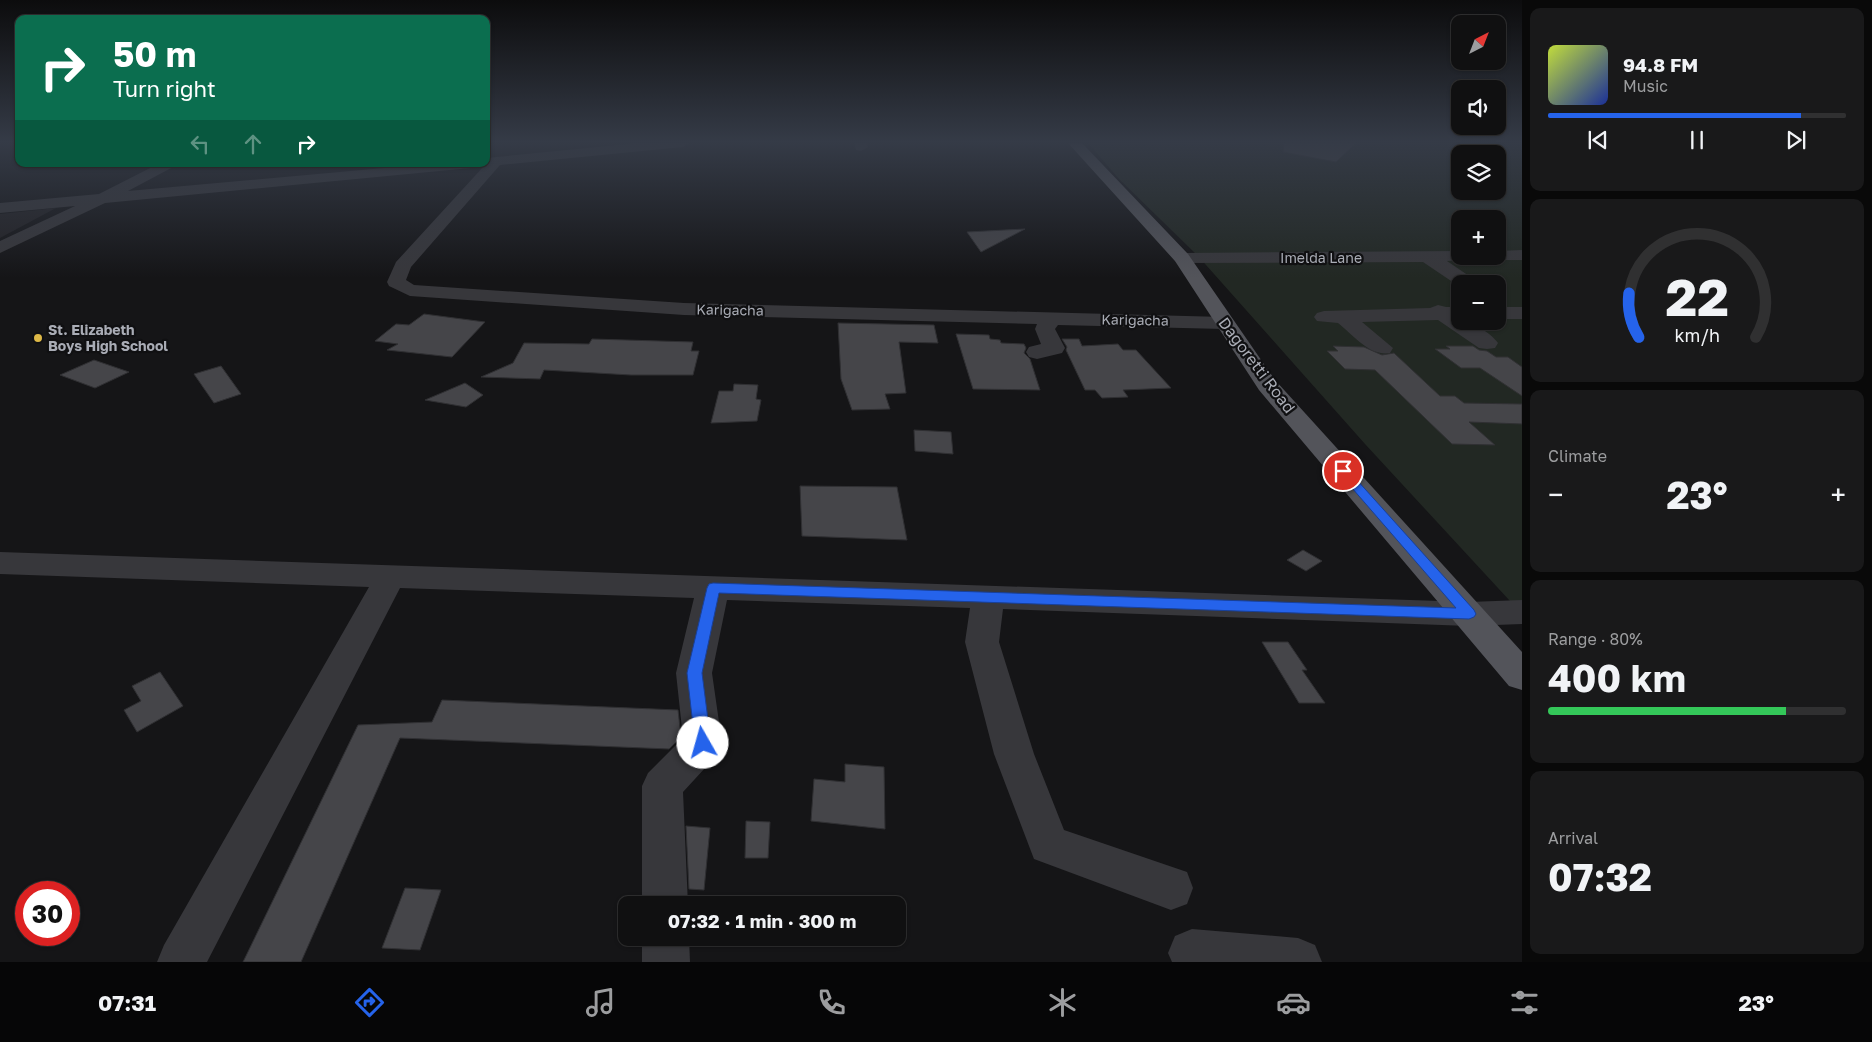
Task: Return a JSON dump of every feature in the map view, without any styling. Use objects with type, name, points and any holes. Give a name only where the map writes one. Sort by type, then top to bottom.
[{"type":"main road","name":"Dagoretti Road","points":[[1116,188],[1182,258],[1224,323],[1268,385],[1522,676]]},
{"type":"street","points":[[0,248],[120,188]]},
{"type":"street","points":[[0,208],[211,188]]},
{"type":"street","name":"Karigacha","points":[[469,188],[402,266],[396,282],[410,290],[684,309],[1224,323]]},
{"type":"street","points":[[1506,256],[1522,255]]},
{"type":"street","name":"Imelda Lane","points":[[1182,258],[1451,256]]},
{"type":"street","points":[[1428,257],[1455,275]]},
{"type":"street","points":[[1382,348],[1339,312],[1443,310],[1487,343]]},
{"type":"street","points":[[1037,352],[1054,348],[1045,329],[1050,318]]},
{"type":"street","points":[[0,563],[1469,614],[1522,612]]},
{"type":"street","points":[[181,962],[390,577]]},
{"type":"street","points":[[665,896],[662,786],[703,743],[694,673],[713,588]]},
{"type":"street","points":[[988,597],[982,642],[1014,754],[1049,845],[1171,888]]},
{"type":"street","points":[[666,946],[666,962]]},
{"type":"street","points":[[1192,953],[1298,962]]},
{"type":"shaded area","points":[[1128,188],[1451,188],[1451,200],[1506,200],[1506,188],[1522,188],[1522,614],[1365,444],[1198,256]]},
{"type":"shaded area","points":[[56,208],[0,238],[0,214]]},
{"type":"building","points":[[1025,229],[981,252],[967,232]]},
{"type":"building","points":[[424,314],[485,322],[452,357],[387,350],[398,344],[375,341],[396,324],[409,325]]},
{"type":"building","points":[[838,323],[934,325],[938,343],[899,342],[906,393],[885,394],[890,409],[852,410],[841,379]]},
{"type":"building","points":[[956,334],[989,335],[990,339],[1000,340],[1001,343],[1024,344],[1026,348],[1024,353],[1030,359],[1040,390],[973,389]]},
{"type":"building","points":[[592,339],[693,342],[691,351],[699,351],[693,375],[631,375],[544,370],[540,379],[481,377],[513,363],[524,343],[589,344]]},
{"type":"building","points":[[1062,339],[1079,339],[1082,346],[1118,344],[1123,350],[1136,350],[1171,388],[1123,390],[1128,397],[1102,398],[1095,390],[1085,390]]},
{"type":"building","points":[[1333,346],[1364,347],[1382,355],[1394,353],[1440,396],[1455,396],[1464,403],[1522,404],[1522,424],[1469,422],[1495,445],[1452,444],[1375,370],[1345,369],[1327,351],[1338,351]]},
{"type":"building","points":[[1446,346],[1473,346],[1479,350],[1487,351],[1496,357],[1508,357],[1522,367],[1522,396],[1480,368],[1461,368],[1435,349],[1450,349]]},
{"type":"building","points":[[94,360],[129,372],[95,388],[60,375]]},
{"type":"building","points":[[221,366],[241,394],[214,403],[194,374]]},
{"type":"building","points":[[465,383],[483,395],[466,407],[425,400]]},
{"type":"building","points":[[734,384],[758,385],[756,399],[761,400],[757,421],[711,423],[719,391],[733,391]]},
{"type":"building","points":[[914,430],[951,432],[953,454],[915,451]]},
{"type":"building","points":[[800,486],[897,487],[907,540],[802,536]]},
{"type":"building","points":[[1303,550],[1322,561],[1306,571],[1287,560]]},
{"type":"building","points":[[1262,642],[1288,642],[1307,670],[1302,670],[1325,703],[1299,703]]},
{"type":"building","points":[[160,672],[183,706],[137,732],[124,710],[141,701],[132,686]]},
{"type":"building","points":[[442,700],[678,710],[681,737],[669,749],[400,738],[301,962],[243,962],[358,725],[432,722]]},
{"type":"building","points":[[845,764],[884,767],[885,829],[811,821],[814,779],[845,782]]},
{"type":"building","points":[[746,821],[770,822],[768,858],[745,858]]},
{"type":"building","points":[[686,826],[710,828],[704,890],[689,889]]},
{"type":"building","points":[[405,888],[441,890],[420,950],[382,948]]},
{"type":"place","name":"St. Elizabeth Boys High School","points":[[38,338]]},
{"type":"route","points":[[703,743],[694,673],[713,588],[1469,614],[1343,471]]}]
